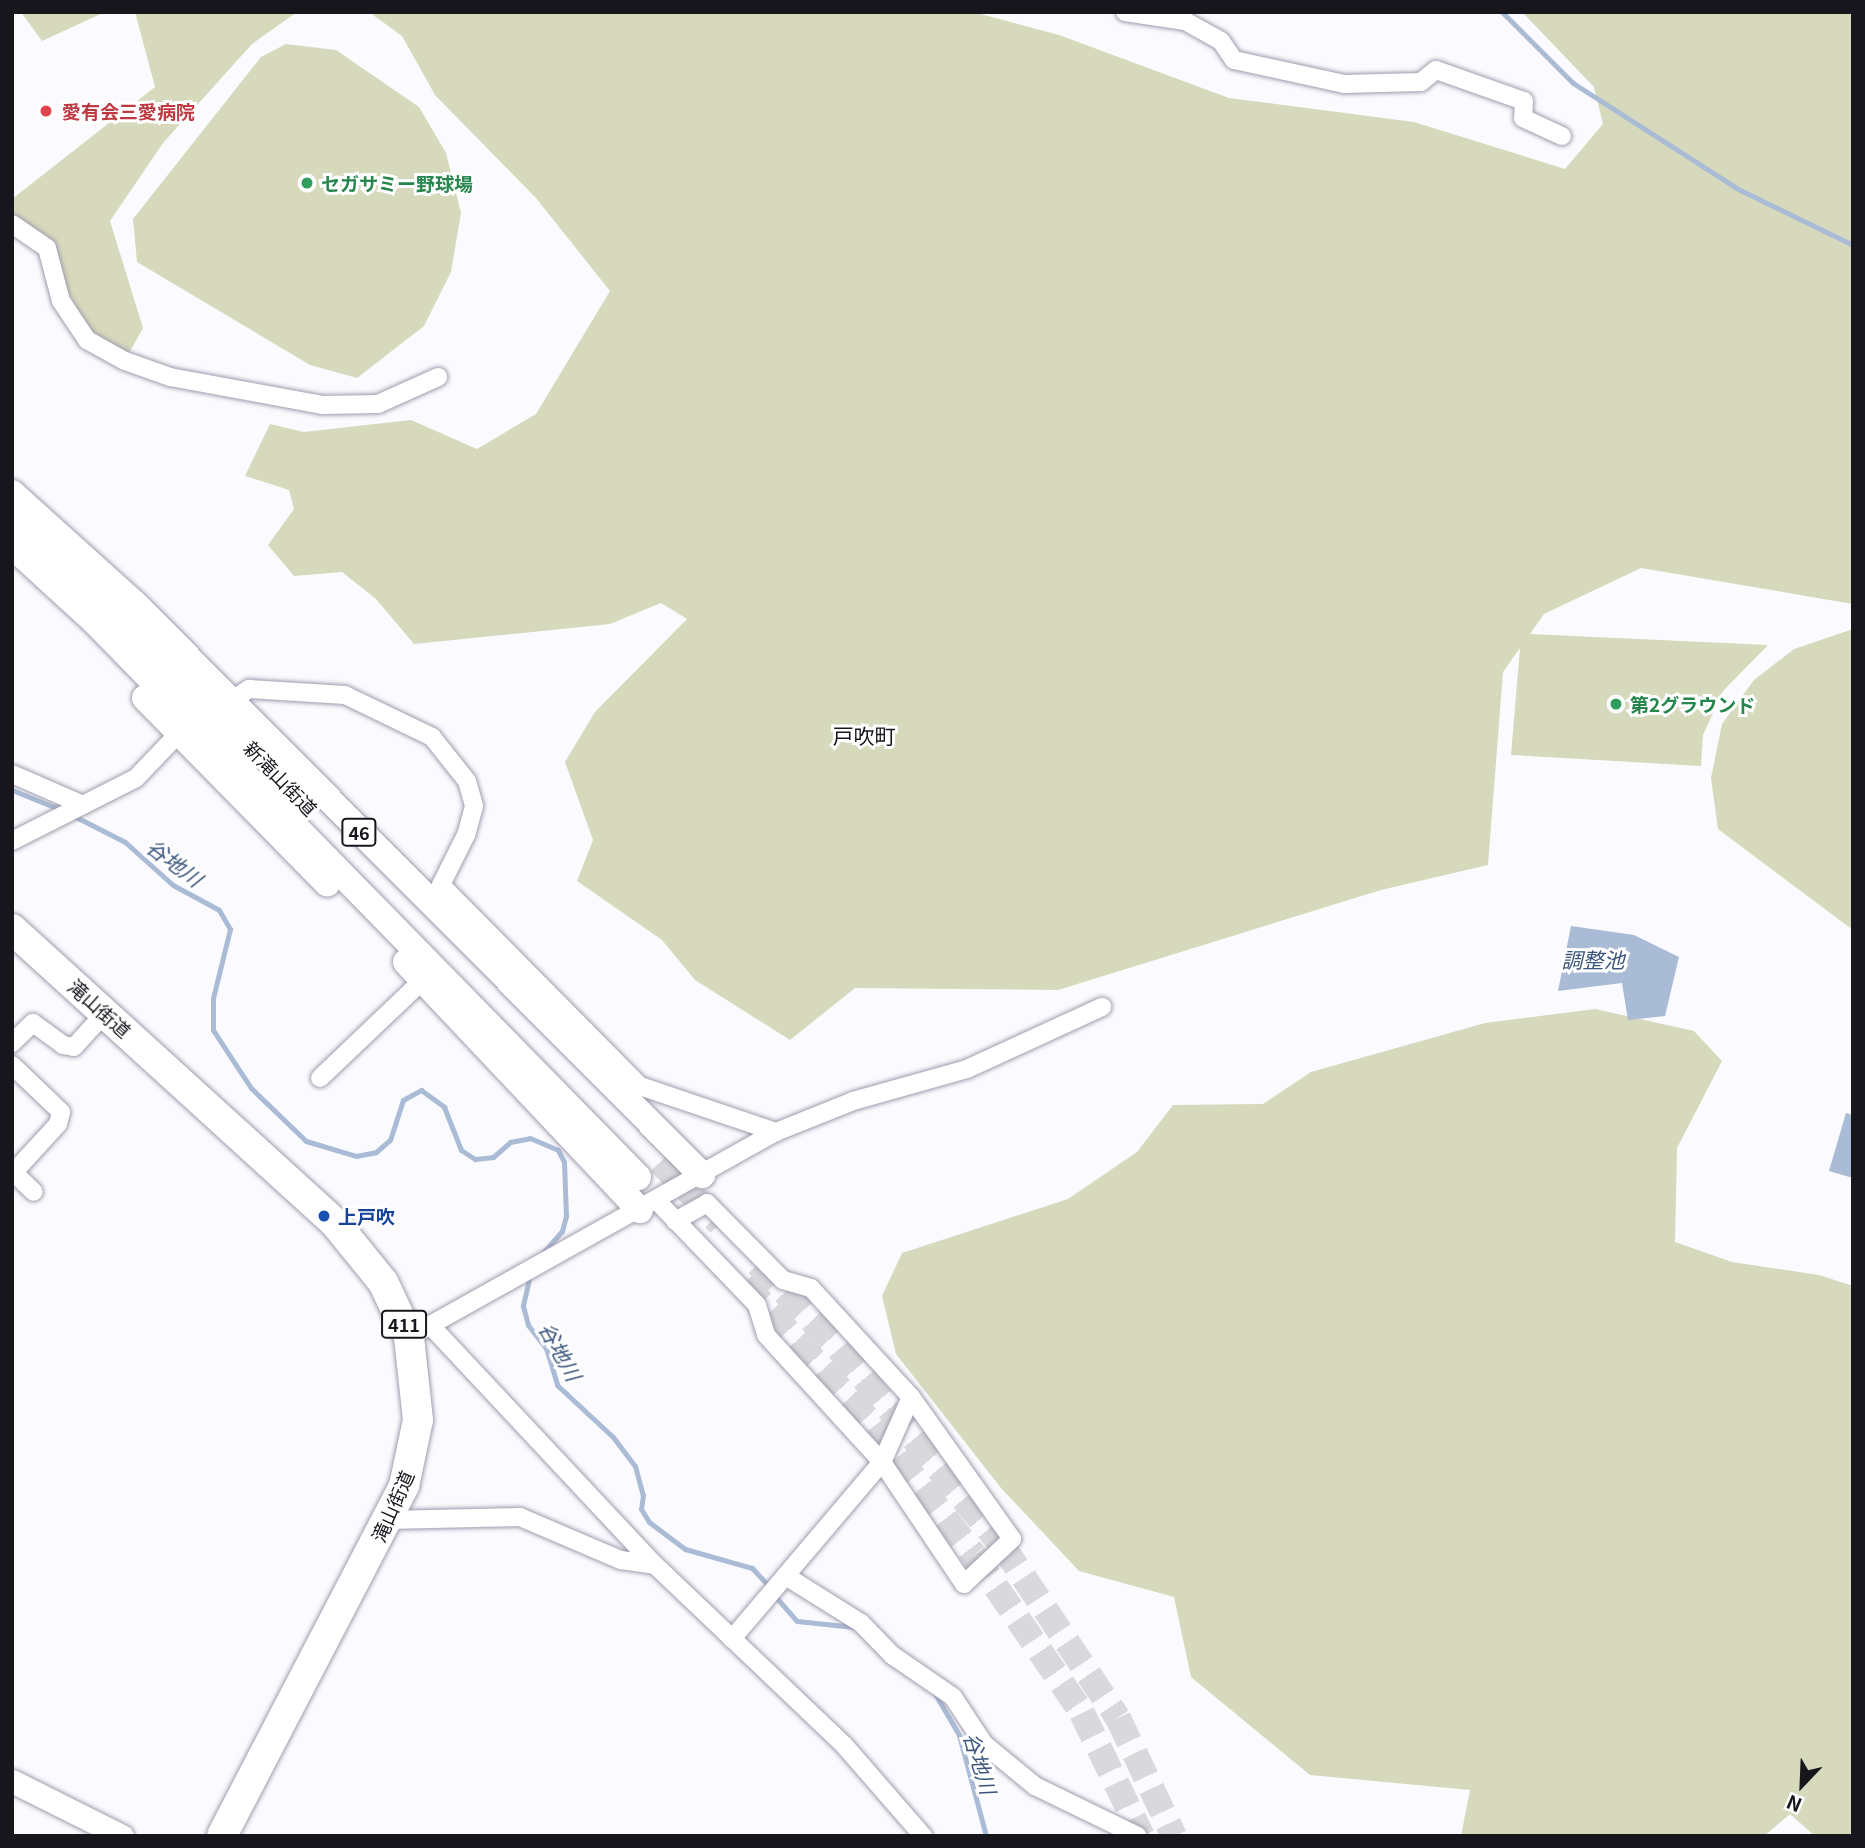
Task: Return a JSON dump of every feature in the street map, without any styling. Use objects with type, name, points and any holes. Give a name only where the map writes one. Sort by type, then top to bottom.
[{"type":"highway","name":"滝山街道","points":[[12,929],[335,1223],[420,1332],[416,1436],[404,1486],[222,1836]]},
{"type":"main road","name":"46","points":[[12,493],[135,604],[231,701],[434,894],[702,1175]]},
{"type":"main road","name":"新滝山街道","points":[[12,520],[149,645],[660,1162]]},
{"type":"main road","name":"新滝山街道","points":[[12,546],[94,621],[638,1177]]},
{"type":"main road","name":"46","points":[[94,621],[116,668],[648,1206]]},
{"type":"street","points":[[1125,12],[1196,26],[1221,41],[1234,60],[1344,84],[1422,82],[1436,70],[1524,101],[1523,118],[1562,136]]},
{"type":"street","points":[[12,224],[47,248],[61,301],[87,340],[125,361],[170,377],[323,405],[378,404],[438,377]]},
{"type":"street","points":[[231,701],[249,689],[345,695],[432,737],[467,781],[474,806],[466,835],[434,894],[639,1086],[776,1132]]},
{"type":"street","points":[[12,841],[136,778],[179,733]]},
{"type":"street","points":[[12,774],[80,806]]},
{"type":"street","points":[[320,1078],[423,980]]},
{"type":"street","points":[[923,1836],[844,1745],[655,1565],[420,1332],[494,1287],[648,1206],[776,1132],[853,1101],[967,1069],[1102,1007]]},
{"type":"street","points":[[12,1043],[33,1023],[64,1045],[74,1046],[105,1013]]},
{"type":"street","points":[[12,1065],[61,1112],[58,1124],[13,1172],[34,1192]]},
{"type":"street","points":[[648,1206],[675,1221],[757,1305],[766,1335],[882,1462],[964,1584],[1012,1539],[911,1397],[811,1288],[783,1280],[707,1203],[675,1221]]},
{"type":"street","points":[[732,1639],[789,1578],[882,1462],[911,1397]]},
{"type":"street","points":[[387,1520],[520,1517],[621,1560],[655,1565]]},
{"type":"street","points":[[789,1578],[861,1623],[892,1655],[953,1697],[984,1744],[1035,1786],[1138,1836]]},
{"type":"street","points":[[12,1781],[122,1836]]},
{"type":"green space","points":[[21,12],[105,12],[42,41]]},
{"type":"green space","points":[[135,12],[297,12],[252,44],[163,143],[110,221],[143,328],[128,355],[88,329],[54,265],[12,222],[12,199],[155,87]]},
{"type":"green space","points":[[369,12],[973,12],[1059,35],[1229,98],[1414,122],[1565,169],[1603,124],[1594,87],[1522,12],[1853,12],[1853,604],[1641,568],[1544,614],[1530,634],[1768,645],[1723,691],[1703,735],[1701,766],[1511,755],[1520,648],[1503,672],[1488,865],[1381,890],[1058,990],[855,988],[790,1040],[695,980],[662,940],[577,881],[593,840],[565,762],[595,712],[687,619],[661,603],[610,624],[414,644],[376,599],[342,572],[294,576],[268,545],[294,509],[289,490],[245,476],[270,424],[304,432],[411,420],[477,449],[536,414],[610,291],[536,198],[435,95],[402,36]]},
{"type":"green space","name":"セガサミー野球場","points":[[286,44],[336,50],[419,107],[446,153],[461,213],[451,272],[424,326],[357,378],[310,365],[137,262],[133,219],[261,57]]},
{"type":"green space","points":[[1853,629],[1853,930],[1718,829],[1711,778],[1722,724],[1754,680],[1794,649]]},
{"type":"green space","points":[[1595,1009],[1694,1031],[1722,1061],[1677,1148],[1675,1242],[1732,1262],[1819,1275],[1853,1286],[1853,1836],[1815,1836],[1790,1814],[1764,1836],[1461,1836],[1470,1790],[1310,1775],[1191,1677],[1174,1597],[1079,1571],[1001,1488],[896,1354],[882,1296],[902,1253],[1068,1199],[1137,1152],[1173,1105],[1263,1104],[1311,1072],[1485,1023]]},
{"type":"water","name":"調整池","points":[[1571,926],[1634,935],[1679,957],[1665,1016],[1628,1020],[1622,983],[1558,991]]},
{"type":"water","points":[[1846,1113],[1853,1115],[1853,1178],[1829,1171]]},
{"type":"waterway","points":[[1502,12],[1573,83],[1738,189],[1853,245]]},
{"type":"waterway","name":"谷地川","points":[[12,790],[64,811]]},
{"type":"waterway","name":"谷地川","points":[[72,815],[125,842],[173,885],[219,910],[230,929],[213,998],[213,1030],[251,1088],[306,1141],[356,1156],[376,1152],[390,1140],[403,1100],[421,1090],[444,1107],[461,1150],[475,1159],[493,1157],[510,1142],[530,1138],[558,1150],[564,1162],[566,1216],[562,1231],[541,1255]]},
{"type":"waterway","name":"谷地川","points":[[530,1275],[523,1306],[528,1325],[546,1348],[557,1385],[613,1437],[635,1466],[643,1495],[641,1509],[649,1522],[685,1549],[752,1568],[770,1587]]},
{"type":"waterway","name":"谷地川","points":[[775,1596],[797,1621],[854,1627]]},
{"type":"waterway","name":"谷地川","points":[[934,1692],[959,1735],[986,1836]]},
{"type":"tunnel","points":[[660,1162],[720,1224]]},
{"type":"tunnel","points":[[758,1264],[839,1349],[1002,1545],[1118,1718],[1174,1836]]},
{"type":"tunnel","points":[[744,1283],[874,1426],[974,1555],[1082,1713],[1142,1836]]},
{"type":"place","name":"愛有会三愛病院","points":[[46,111]]},
{"type":"place","name":"セガサミー野球場","points":[[307,183]]},
{"type":"place","name":"第2グラウンド","points":[[1616,704]]},
{"type":"place","name":"上戸吹","points":[[324,1216]]},
{"type":"district","name":"戸吹町","points":[[864,735]]}]
